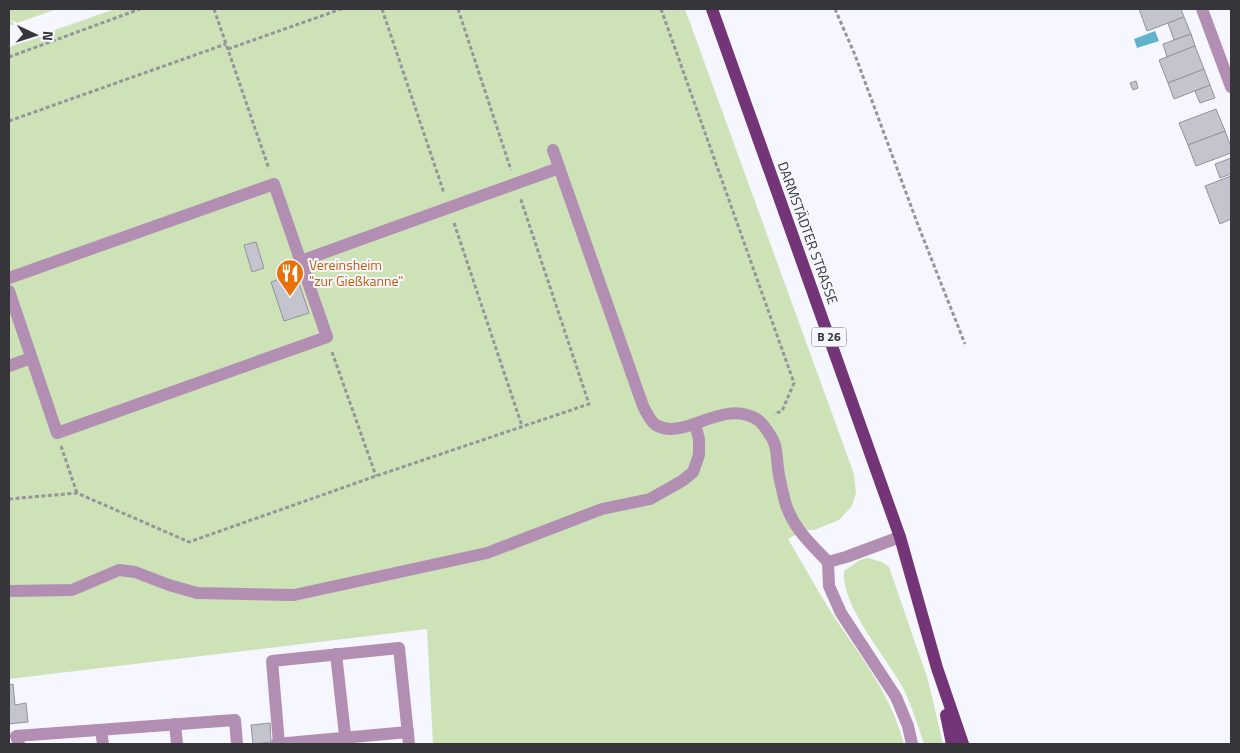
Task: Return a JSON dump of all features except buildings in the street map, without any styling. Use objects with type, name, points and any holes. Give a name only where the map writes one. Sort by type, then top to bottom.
[{"type":"main road","name":"DARMSTÄDTER STRASSE","points":[[712,9],[900,537],[937,668],[963,744]]},
{"type":"main road","name":"DARMSTÄDTER STRASSE","points":[[937,668],[952,744]]},
{"type":"street","points":[[1202,9],[1231,87]]},
{"type":"street","points":[[553,150],[643,406],[649,418],[657,425],[668,428],[695,424],[715,416],[731,413],[746,415],[760,421],[771,436],[777,449],[779,474],[786,505],[801,535],[828,562],[829,586],[840,613],[896,697],[908,726],[912,744]]},
{"type":"street","points":[[301,261],[559,168]]},
{"type":"street","points":[[9,278],[274,184],[327,337],[57,433],[9,291]]},
{"type":"street","points":[[9,366],[31,358]]},
{"type":"street","points":[[9,591],[72,590],[119,570],[135,572],[169,585],[197,592],[294,595],[487,552],[602,509],[650,499],[682,481],[693,472],[699,455],[699,439],[695,424]]},
{"type":"street","points":[[828,562],[846,558],[900,537]]},
{"type":"street","points":[[399,648],[409,738],[278,744],[272,661],[399,648]]},
{"type":"street","points":[[336,654],[345,741]]},
{"type":"street","points":[[19,744],[16,736],[235,720],[237,744]]},
{"type":"street","points":[[176,724],[177,744]]},
{"type":"street","points":[[101,730],[103,744]]},
{"type":"path","points":[[9,57],[140,9]]},
{"type":"path","points":[[214,9],[274,184]]},
{"type":"path","points":[[228,49],[342,9]]},
{"type":"path","points":[[9,499],[77,493],[189,542],[589,404],[458,9]]},
{"type":"path","points":[[660,9],[794,384],[782,410],[760,421]]},
{"type":"path","points":[[835,9],[855,55],[914,216],[965,344]]},
{"type":"path","points":[[9,121],[226,44]]},
{"type":"path","points":[[327,337],[376,476]]},
{"type":"path","points":[[57,433],[77,493]]},
{"type":"green space","points":[[9,9],[57,9],[9,26]]},
{"type":"green space","points":[[115,9],[685,9],[854,474],[856,493],[852,506],[839,520],[814,530],[804,530],[788,539],[828,608],[879,684],[893,713],[904,744],[433,744],[427,629],[9,679],[9,46]]},
{"type":"green space","points":[[868,558],[882,562],[889,567],[928,680],[943,744],[924,744],[904,690],[866,632],[850,600],[845,585],[844,571],[860,560]]},
{"type":"water","points":[[1155,31],[1159,41],[1137,48],[1134,39]]},
{"type":"place","name":"Vereinsheim \"zur Gießkanne\"","points":[[290,297]]}]
